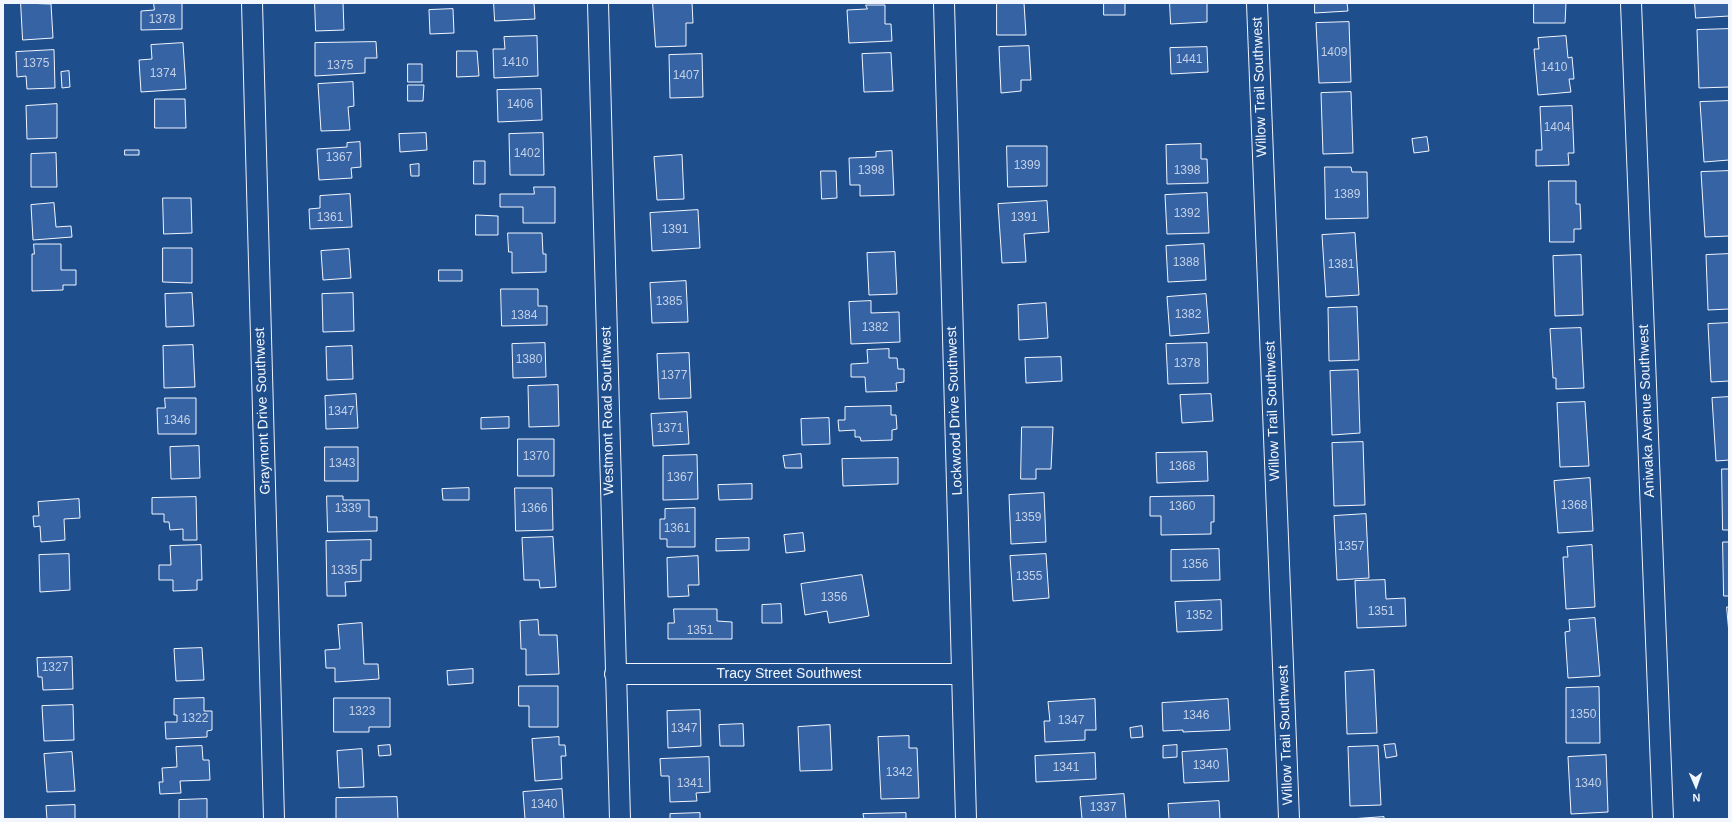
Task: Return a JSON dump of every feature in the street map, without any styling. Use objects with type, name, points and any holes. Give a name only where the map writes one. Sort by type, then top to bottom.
[{"type":"street","name":"Graymont Drive Southwest","points":[[252,3],[274,819]]},
{"type":"street","name":"Westmont Road Southwest","points":[[598,3],[620,819]]},
{"type":"street","name":"Lockwood Drive Southwest","points":[[944,3],[966,819]]},
{"type":"street","name":"Willow Trail Southwest","points":[[1257,3],[1289,819]]},
{"type":"street","name":"Aniwaka Avenue Southwest","points":[[1631,3],[1663,819]]},
{"type":"street","name":"Tracy Street Southwest","points":[[615,674],[962,674]]},
{"type":"building","points":[[21,3],[51,4],[53,38],[23,40]]},
{"type":"building","points":[[154,3],[182,3],[182,29],[141,30],[141,11],[154,10]]},
{"type":"building","points":[[315,3],[343,3],[344,30],[316,31]]},
{"type":"building","points":[[494,3],[534,3],[535,19],[495,21]]},
{"type":"building","points":[[653,3],[692,3],[693,23],[686,23],[686,46],[656,47]]},
{"type":"building","points":[[997,3],[1024,3],[1026,35],[997,35]]},
{"type":"building","points":[[1104,3],[1125,3],[1125,15],[1104,15]]},
{"type":"building","points":[[1170,3],[1207,3],[1207,22],[1171,24]]},
{"type":"building","points":[[1315,3],[1347,3],[1348,11],[1315,13]]},
{"type":"building","points":[[1534,3],[1566,3],[1565,23],[1534,23]]},
{"type":"building","points":[[1695,3],[1729,3],[1729,16],[1696,18]]},
{"type":"building","points":[[866,5],[885,5],[885,24],[891,24],[892,41],[849,43],[847,10],[867,9]]},
{"type":"building","points":[[453,9],[454,33],[430,34],[429,10]]},
{"type":"building","points":[[1349,22],[1351,82],[1319,83],[1316,23]]},
{"type":"building","points":[[1729,29],[1729,87],[1699,88],[1697,30]]},
{"type":"building","points":[[537,36],[538,76],[494,78],[493,49],[505,49],[504,37]]},
{"type":"building","points":[[1566,36],[1568,58],[1572,57],[1574,79],[1569,79],[1571,92],[1538,95],[1534,49],[1539,49],[1538,38]]},
{"type":"building","points":[[376,42],[377,58],[365,58],[365,73],[315,76],[315,43]]},
{"type":"building","points":[[183,43],[186,89],[141,92],[139,60],[152,59],[151,45]]},
{"type":"building","points":[[1029,46],[1031,80],[1021,80],[1021,91],[1001,93],[999,47]]},
{"type":"building","points":[[1207,47],[1208,72],[1171,74],[1170,48]]},
{"type":"building","points":[[54,50],[55,88],[27,89],[26,76],[17,77],[16,52]]},
{"type":"building","points":[[457,51],[477,51],[479,76],[457,77]]},
{"type":"building","points":[[891,53],[893,91],[864,92],[862,54]]},
{"type":"building","points":[[702,54],[703,97],[670,98],[669,55]]},
{"type":"building","points":[[408,64],[422,64],[422,82],[408,82]]},
{"type":"building","points":[[69,71],[70,87],[62,88],[61,72]]},
{"type":"building","points":[[353,82],[354,106],[348,107],[350,130],[321,131],[318,84]]},
{"type":"building","points":[[408,85],[424,85],[423,101],[408,101]]},
{"type":"building","points":[[541,89],[542,120],[498,122],[497,90]]},
{"type":"building","points":[[1351,92],[1353,153],[1323,154],[1321,93]]},
{"type":"building","points":[[155,99],[185,99],[186,128],[155,128]]},
{"type":"building","points":[[1729,101],[1729,160],[1704,162],[1700,102]]},
{"type":"building","points":[[57,104],[57,138],[27,139],[26,106]]},
{"type":"building","points":[[1572,106],[1574,153],[1568,153],[1569,165],[1536,166],[1536,150],[1542,150],[1540,107]]},
{"type":"building","points":[[426,133],[427,150],[400,152],[399,134]]},
{"type":"building","points":[[543,133],[544,175],[510,175],[509,134]]},
{"type":"building","points":[[1427,137],[1429,151],[1414,153],[1412,139]]},
{"type":"building","points":[[360,142],[361,167],[351,168],[352,178],[319,180],[317,149],[347,147],[347,143]]},
{"type":"building","points":[[1201,144],[1201,159],[1207,159],[1208,183],[1167,184],[1166,145]]},
{"type":"building","points":[[1007,146],[1047,146],[1047,186],[1008,187]]},
{"type":"building","points":[[125,150],[139,150],[139,155],[125,155]]},
{"type":"building","points":[[892,151],[894,195],[860,196],[860,185],[850,185],[849,158],[876,157],[876,152]]},
{"type":"building","points":[[56,153],[57,187],[31,187],[31,154]]},
{"type":"building","points":[[682,155],[684,199],[657,200],[654,157]]},
{"type":"building","points":[[474,161],[485,161],[485,184],[474,184]]},
{"type":"building","points":[[419,164],[419,176],[411,176],[410,165]]},
{"type":"building","points":[[1325,167],[1351,167],[1352,172],[1367,172],[1368,218],[1326,219]]},
{"type":"building","points":[[821,171],[836,171],[837,198],[822,199]]},
{"type":"building","points":[[1729,171],[1729,236],[1705,237],[1701,172]]},
{"type":"building","points":[[1549,181],[1576,181],[1576,204],[1580,204],[1581,229],[1574,229],[1574,242],[1550,242]]},
{"type":"building","points":[[534,187],[555,187],[555,223],[523,223],[523,207],[500,207],[500,194],[534,194]]},
{"type":"building","points":[[1207,193],[1209,233],[1167,234],[1165,195]]},
{"type":"building","points":[[350,194],[352,227],[310,229],[309,209],[320,208],[320,196]]},
{"type":"building","points":[[163,198],[191,198],[192,233],[164,234]]},
{"type":"building","points":[[1047,201],[1049,232],[1024,234],[1026,262],[1002,263],[998,204]]},
{"type":"building","points":[[54,203],[56,227],[71,226],[72,237],[33,240],[31,205]]},
{"type":"building","points":[[698,210],[700,248],[652,251],[650,213]]},
{"type":"building","points":[[476,215],[498,216],[498,235],[476,235]]},
{"type":"building","points":[[508,233],[542,233],[543,254],[546,254],[546,272],[512,273],[512,252],[509,252]]},
{"type":"building","points":[[1355,233],[1359,295],[1326,297],[1322,235]]},
{"type":"building","points":[[34,244],[61,244],[61,270],[76,270],[76,285],[63,285],[63,290],[32,291],[32,254],[34,254]]},
{"type":"building","points":[[1204,244],[1206,280],[1168,282],[1166,246]]},
{"type":"building","points":[[163,248],[192,248],[192,283],[163,282]]},
{"type":"building","points":[[349,249],[351,278],[323,280],[321,251]]},
{"type":"building","points":[[895,252],[897,294],[869,295],[867,253]]},
{"type":"building","points":[[1729,254],[1729,309],[1708,310],[1706,255]]},
{"type":"building","points":[[1581,255],[1583,315],[1555,316],[1553,256]]},
{"type":"building","points":[[439,270],[462,270],[462,281],[439,281]]},
{"type":"building","points":[[686,281],[688,322],[652,323],[650,283]]},
{"type":"building","points":[[501,289],[538,289],[538,306],[547,306],[547,325],[502,326]]},
{"type":"building","points":[[192,293],[194,326],[166,327],[165,294]]},
{"type":"building","points":[[353,293],[354,331],[323,332],[322,294]]},
{"type":"building","points":[[1206,294],[1209,333],[1170,336],[1167,297]]},
{"type":"building","points":[[871,301],[871,313],[899,312],[900,342],[851,344],[849,302]]},
{"type":"building","points":[[1046,303],[1048,338],[1019,340],[1018,305]]},
{"type":"building","points":[[1357,307],[1359,360],[1329,361],[1328,308]]},
{"type":"building","points":[[1729,323],[1729,381],[1711,382],[1708,324]]},
{"type":"building","points":[[1581,328],[1584,388],[1556,389],[1556,378],[1553,378],[1550,329]]},
{"type":"building","points":[[545,343],[546,377],[513,378],[512,344]]},
{"type":"building","points":[[1207,343],[1208,383],[1168,384],[1166,344]]},
{"type":"building","points":[[193,345],[195,387],[164,388],[163,346]]},
{"type":"building","points":[[352,346],[353,379],[327,380],[326,347]]},
{"type":"building","points":[[889,349],[889,358],[897,358],[898,369],[904,369],[904,382],[896,383],[897,391],[866,392],[865,377],[851,377],[851,364],[868,363],[867,350]]},
{"type":"building","points":[[689,353],[691,398],[659,399],[657,354]]},
{"type":"building","points":[[1061,357],[1062,381],[1026,383],[1025,358]]},
{"type":"building","points":[[1358,370],[1360,433],[1332,435],[1330,371]]},
{"type":"building","points":[[558,385],[559,426],[529,427],[528,386]]},
{"type":"building","points":[[356,394],[358,428],[326,429],[325,396]]},
{"type":"building","points":[[1211,394],[1213,421],[1182,423],[1180,395]]},
{"type":"building","points":[[1729,397],[1729,460],[1716,461],[1712,398]]},
{"type":"building","points":[[165,398],[196,398],[196,434],[158,434],[157,408],[165,408]]},
{"type":"building","points":[[1585,402],[1589,466],[1560,467],[1557,403]]},
{"type":"building","points":[[891,406],[891,415],[896,415],[897,429],[892,430],[892,440],[861,441],[860,437],[855,437],[855,430],[839,431],[838,420],[845,420],[845,407]]},
{"type":"building","points":[[687,412],[689,444],[653,446],[651,414]]},
{"type":"building","points":[[509,417],[509,428],[481,429],[481,418]]},
{"type":"building","points":[[829,418],[830,444],[802,445],[801,419]]},
{"type":"building","points":[[1022,427],[1053,427],[1051,469],[1036,469],[1036,479],[1021,479]]},
{"type":"building","points":[[518,439],[554,439],[554,476],[518,476]]},
{"type":"building","points":[[1363,442],[1365,505],[1334,506],[1332,443]]},
{"type":"building","points":[[199,446],[200,478],[171,479],[170,447]]},
{"type":"building","points":[[325,447],[358,447],[358,481],[325,481]]},
{"type":"building","points":[[1207,452],[1208,481],[1157,483],[1156,453]]},
{"type":"building","points":[[801,454],[802,468],[785,468],[783,456]]},
{"type":"building","points":[[697,455],[698,499],[663,500],[663,456]]},
{"type":"building","points":[[898,458],[898,484],[843,486],[842,459]]},
{"type":"building","points":[[1722,469],[1729,469],[1729,530],[1723,530]]},
{"type":"building","points":[[1590,478],[1593,531],[1558,533],[1554,481]]},
{"type":"building","points":[[752,484],[752,499],[719,500],[718,485]]},
{"type":"building","points":[[469,488],[469,500],[443,500],[442,489]]},
{"type":"building","points":[[515,488],[552,488],[553,530],[516,531]]},
{"type":"building","points":[[1044,493],[1046,542],[1011,544],[1009,495]]},
{"type":"building","points":[[327,496],[343,496],[343,500],[369,500],[369,517],[377,517],[377,531],[328,532]]},
{"type":"building","points":[[1214,496],[1214,522],[1211,522],[1211,534],[1161,535],[1161,516],[1150,516],[1150,497]]},
{"type":"building","points":[[196,497],[197,540],[183,540],[183,529],[170,530],[169,522],[164,522],[164,514],[152,514],[152,498]]},
{"type":"building","points":[[79,499],[80,518],[64,519],[65,540],[41,542],[40,526],[34,527],[33,516],[39,516],[38,502]]},
{"type":"building","points":[[695,508],[695,547],[667,547],[667,539],[660,539],[660,519],[665,519],[665,509]]},
{"type":"building","points":[[1366,514],[1369,578],[1337,580],[1334,516]]},
{"type":"building","points":[[803,533],[805,551],[786,553],[784,535]]},
{"type":"building","points":[[553,537],[556,587],[540,588],[539,580],[524,580],[522,538]]},
{"type":"building","points":[[749,538],[749,550],[716,551],[716,539]]},
{"type":"building","points":[[371,540],[371,560],[361,560],[361,581],[345,582],[346,596],[327,596],[326,541]]},
{"type":"building","points":[[1723,542],[1729,542],[1729,596],[1724,596]]},
{"type":"building","points":[[201,545],[202,580],[197,580],[197,590],[173,591],[173,580],[159,580],[159,565],[171,565],[170,546]]},
{"type":"building","points":[[1592,545],[1595,607],[1566,609],[1563,557],[1568,557],[1567,547]]},
{"type":"building","points":[[1219,549],[1220,580],[1171,581],[1171,550]]},
{"type":"building","points":[[69,554],[70,590],[40,592],[39,555]]},
{"type":"building","points":[[1046,554],[1049,598],[1013,601],[1010,556]]},
{"type":"building","points":[[698,556],[699,585],[688,585],[689,596],[668,597],[667,558]]},
{"type":"building","points":[[862,575],[869,616],[829,623],[827,611],[805,615],[801,584]]},
{"type":"building","points":[[1385,580],[1386,599],[1405,598],[1406,626],[1357,628],[1355,581]]},
{"type":"building","points":[[1221,600],[1222,630],[1177,632],[1175,602]]},
{"type":"building","points":[[781,604],[782,623],[762,623],[762,605]]},
{"type":"building","points":[[1727,607],[1729,607],[1729,633]]},
{"type":"building","points":[[674,609],[717,609],[717,621],[732,622],[732,639],[668,639],[668,623],[674,623]]},
{"type":"building","points":[[1595,618],[1600,676],[1568,678],[1565,632],[1570,631],[1569,620]]},
{"type":"building","points":[[538,620],[539,635],[557,635],[559,674],[526,675],[526,649],[521,649],[520,621]]},
{"type":"building","points":[[362,623],[364,664],[378,664],[379,679],[335,682],[335,668],[326,668],[325,650],[340,649],[338,625]]},
{"type":"building","points":[[202,648],[204,680],[176,681],[174,649]]},
{"type":"building","points":[[72,657],[73,689],[43,690],[42,677],[38,677],[37,658]]},
{"type":"building","points":[[473,669],[473,683],[448,685],[447,671]]},
{"type":"building","points":[[1374,670],[1377,733],[1347,734],[1345,672]]},
{"type":"building","points":[[519,686],[558,686],[558,727],[529,727],[529,706],[519,706]]},
{"type":"building","points":[[1599,687],[1600,743],[1566,743],[1566,688]]},
{"type":"building","points":[[204,698],[204,711],[212,711],[212,730],[207,731],[207,737],[166,739],[165,722],[177,722],[177,715],[174,715],[174,699]]},
{"type":"building","points":[[334,698],[390,698],[390,727],[369,727],[369,732],[334,732]]},
{"type":"building","points":[[1095,699],[1096,730],[1085,730],[1085,740],[1045,742],[1044,721],[1050,721],[1048,702]]},
{"type":"building","points":[[1228,699],[1230,730],[1183,732],[1183,730],[1163,731],[1162,703]]},
{"type":"building","points":[[73,705],[74,740],[44,741],[42,706]]},
{"type":"building","points":[[700,710],[701,746],[668,748],[667,711]]},
{"type":"building","points":[[743,724],[744,746],[720,746],[719,725]]},
{"type":"building","points":[[830,725],[832,770],[800,771],[798,727]]},
{"type":"building","points":[[1142,726],[1143,737],[1131,738],[1130,728]]},
{"type":"building","points":[[909,736],[909,748],[917,748],[919,798],[881,799],[878,737]]},
{"type":"building","points":[[559,737],[559,745],[565,745],[566,756],[561,756],[562,779],[535,781],[532,739]]},
{"type":"building","points":[[1395,744],[1397,756],[1386,758],[1384,745]]},
{"type":"building","points":[[390,745],[391,755],[379,756],[378,746]]},
{"type":"building","points":[[1177,745],[1177,757],[1163,758],[1163,746]]},
{"type":"building","points":[[202,746],[203,760],[209,760],[210,780],[180,781],[181,793],[160,794],[159,782],[163,782],[162,768],[177,767],[176,747]]},
{"type":"building","points":[[1378,746],[1381,805],[1350,806],[1348,747]]},
{"type":"building","points":[[362,749],[364,787],[339,788],[337,751]]},
{"type":"building","points":[[1227,749],[1229,781],[1184,783],[1182,752]]},
{"type":"building","points":[[72,752],[75,791],[47,792],[44,754]]},
{"type":"building","points":[[1095,753],[1096,779],[1036,782],[1035,756]]},
{"type":"building","points":[[1606,755],[1608,812],[1571,814],[1568,757]]},
{"type":"building","points":[[709,757],[710,792],[696,793],[697,801],[670,802],[669,776],[661,776],[660,759]]},
{"type":"building","points":[[562,789],[564,819],[525,819],[523,792]]},
{"type":"building","points":[[1124,794],[1126,819],[1082,819],[1080,797]]},
{"type":"building","points":[[397,797],[398,819],[336,819],[336,798]]},
{"type":"building","points":[[207,799],[207,819],[179,819],[179,800]]},
{"type":"building","points":[[1219,801],[1220,819],[1169,819],[1168,804]]},
{"type":"building","points":[[75,805],[75,819],[47,819],[46,806]]},
{"type":"building","points":[[700,813],[700,819],[670,819],[670,814]]},
{"type":"building","points":[[906,813],[906,819],[864,819],[863,814]]},
{"type":"building","points":[[1384,817],[1384,819],[1350,819]]}]
